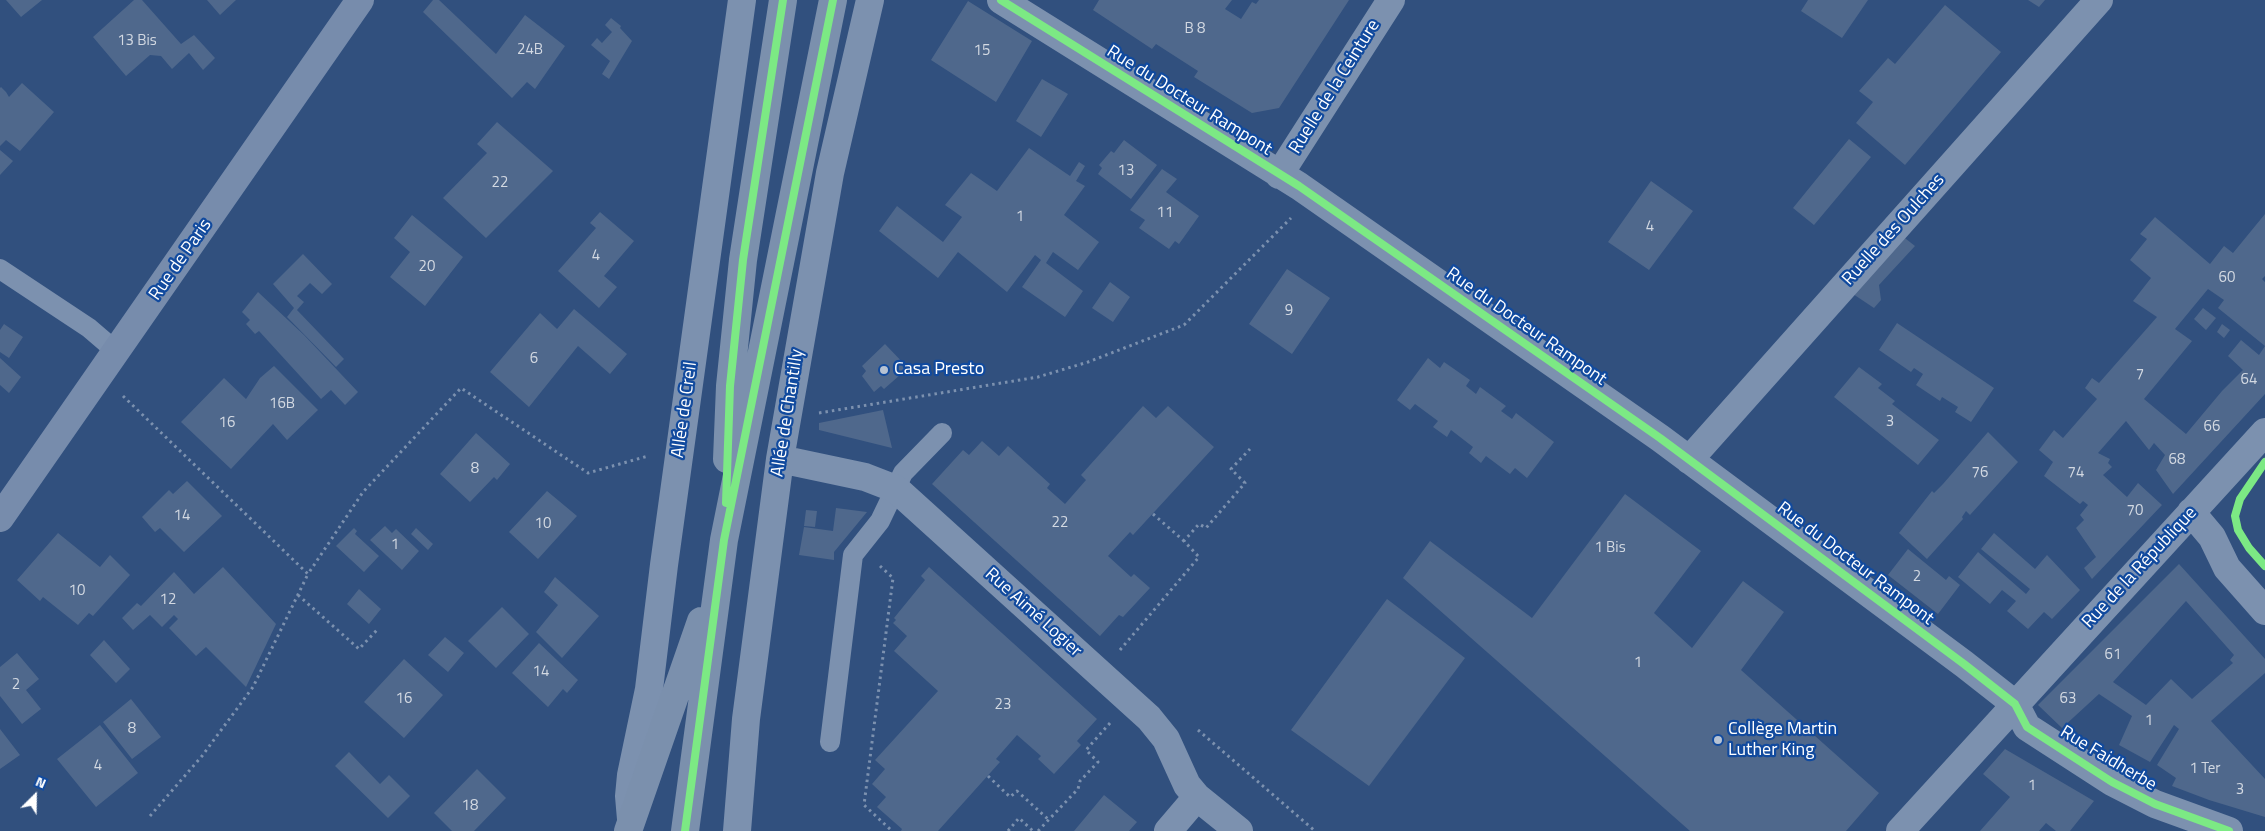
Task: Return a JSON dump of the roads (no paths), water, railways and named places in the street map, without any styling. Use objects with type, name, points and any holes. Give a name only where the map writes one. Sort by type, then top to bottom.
[{"type":"main road","name":"Rue de Paris","points":[[0,518],[360,0]]},
{"type":"main road","points":[[629,825],[723,549],[730,386],[742,269],[784,0]]},
{"type":"main road","points":[[685,831],[723,549],[833,0]]},
{"type":"street","name":"Allée de Creil","points":[[629,825],[631,775],[649,689],[742,0]]},
{"type":"street","name":"Allée de Chantilly","points":[[737,831],[746,719],[780,459],[830,173],[870,0]]},
{"type":"street","name":"Rue du Docteur Rampont","points":[[1001,0],[1313,196],[1689,460],[2015,704]]},
{"type":"street","name":"Ruelle de la Ceinture","points":[[1279,175],[1391,0]]},
{"type":"street","name":"Ruelle des Oulches","points":[[1689,460],[2099,0]]},
{"type":"street","name":"Rue de la République","points":[[1900,831],[2265,432]]},
{"type":"street","name":"Rue Aimé Logier","points":[[780,459],[865,477],[896,489],[1159,728],[1166,739],[1180,774],[1197,797],[1239,831]]},
{"type":"street","points":[[2191,512],[2212,537],[2228,568],[2265,611]]},
{"type":"street","name":"Rue Faidherbe","points":[[2015,704],[2026,727],[2112,782],[2156,804],[2229,831]]},
{"type":"street","points":[[1168,831],[1197,797]]},
{"type":"lane","points":[[0,269],[89,328],[117,352]]},
{"type":"lane","points":[[830,742],[854,555],[880,521],[903,473],[942,433]]},
{"type":"place","name":"Casa Presto","points":[[884,370]]},
{"type":"place","name":"Collège Martin Luther King","points":[[1718,740]]}]
